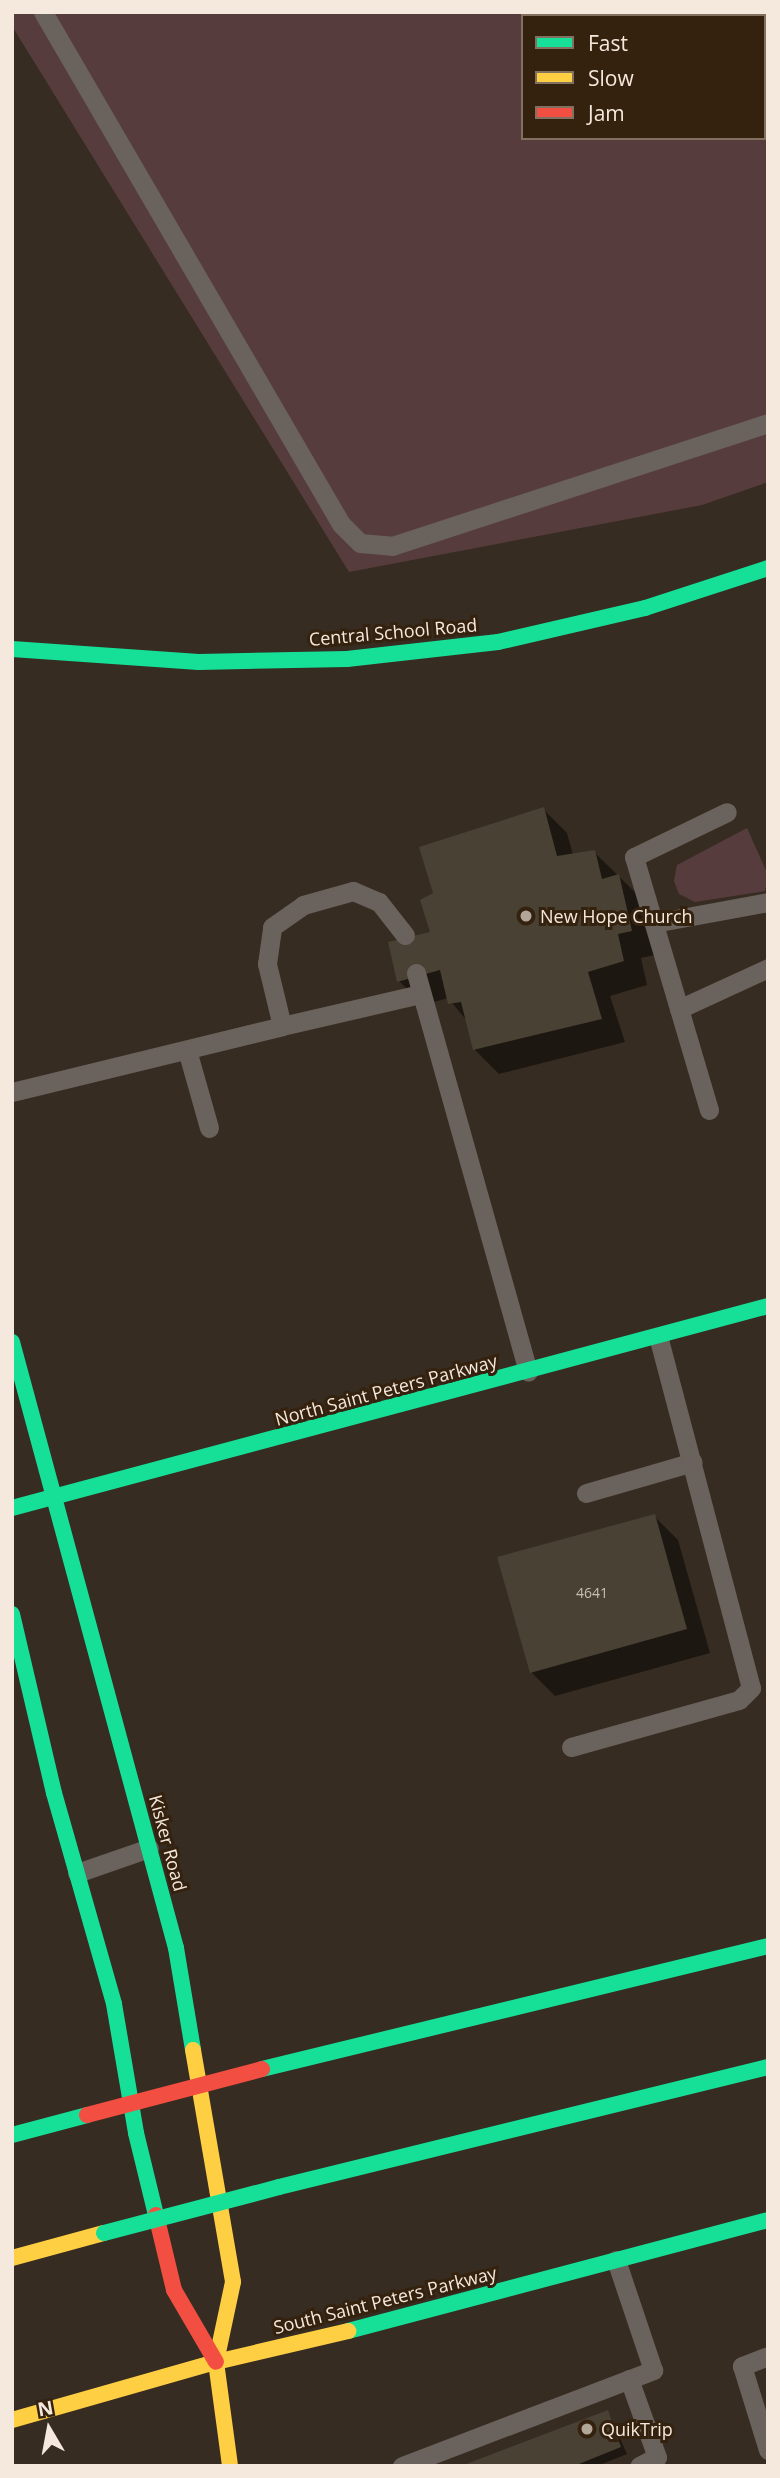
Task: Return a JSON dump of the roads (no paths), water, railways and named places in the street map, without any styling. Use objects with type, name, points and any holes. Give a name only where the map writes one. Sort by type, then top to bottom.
[{"type":"main road","name":"Central School Road","points":[[12,649],[199,662],[374,656],[498,642],[645,608],[768,568]]},
{"type":"main road","name":"North Saint Peters Parkway","points":[[12,1508],[768,1306]]},
{"type":"main road","name":"Kisker Road","points":[[12,1342],[57,1496],[176,1948],[233,2282],[216,2362],[230,2466]]},
{"type":"main road","name":"Kisker Road","points":[[12,1614],[35,1714],[114,2004],[136,2133],[174,2290],[216,2362]]},
{"type":"main road","points":[[12,2135],[262,2069],[768,1946]]},
{"type":"main road","points":[[12,2258],[279,2187],[768,2067]]},
{"type":"main road","name":"South Saint Peters Parkway","points":[[12,2420],[216,2362],[768,2220]]},
{"type":"lane","points":[[43,12],[341,524],[360,543],[392,546],[768,423]]},
{"type":"lane","points":[[709,1110],[634,857],[727,812]]},
{"type":"lane","points":[[282,1026],[267,964],[272,926],[303,905],[353,891],[379,902],[405,935]]},
{"type":"lane","points":[[653,923],[768,902]]},
{"type":"lane","points":[[679,1009],[768,968]]},
{"type":"lane","points":[[416,973],[528,1372]]},
{"type":"lane","points":[[12,1092],[421,994]]},
{"type":"lane","points":[[187,1050],[209,1128]]},
{"type":"lane","points":[[571,1747],[739,1700],[751,1688],[658,1337]]},
{"type":"lane","points":[[586,1493],[693,1462]]},
{"type":"lane","points":[[12,1719],[35,1714]]},
{"type":"lane","points":[[77,1873],[149,1848]]},
{"type":"lane","points":[[402,2466],[653,2370],[616,2260]]},
{"type":"lane","points":[[768,2356],[742,2366],[768,2450]]},
{"type":"lane","points":[[629,2379],[659,2462],[639,2466]]},
{"type":"place","name":"New Hope Church","points":[[526,916]]},
{"type":"place","name":"QuikTrip","points":[[587,2429]]}]
